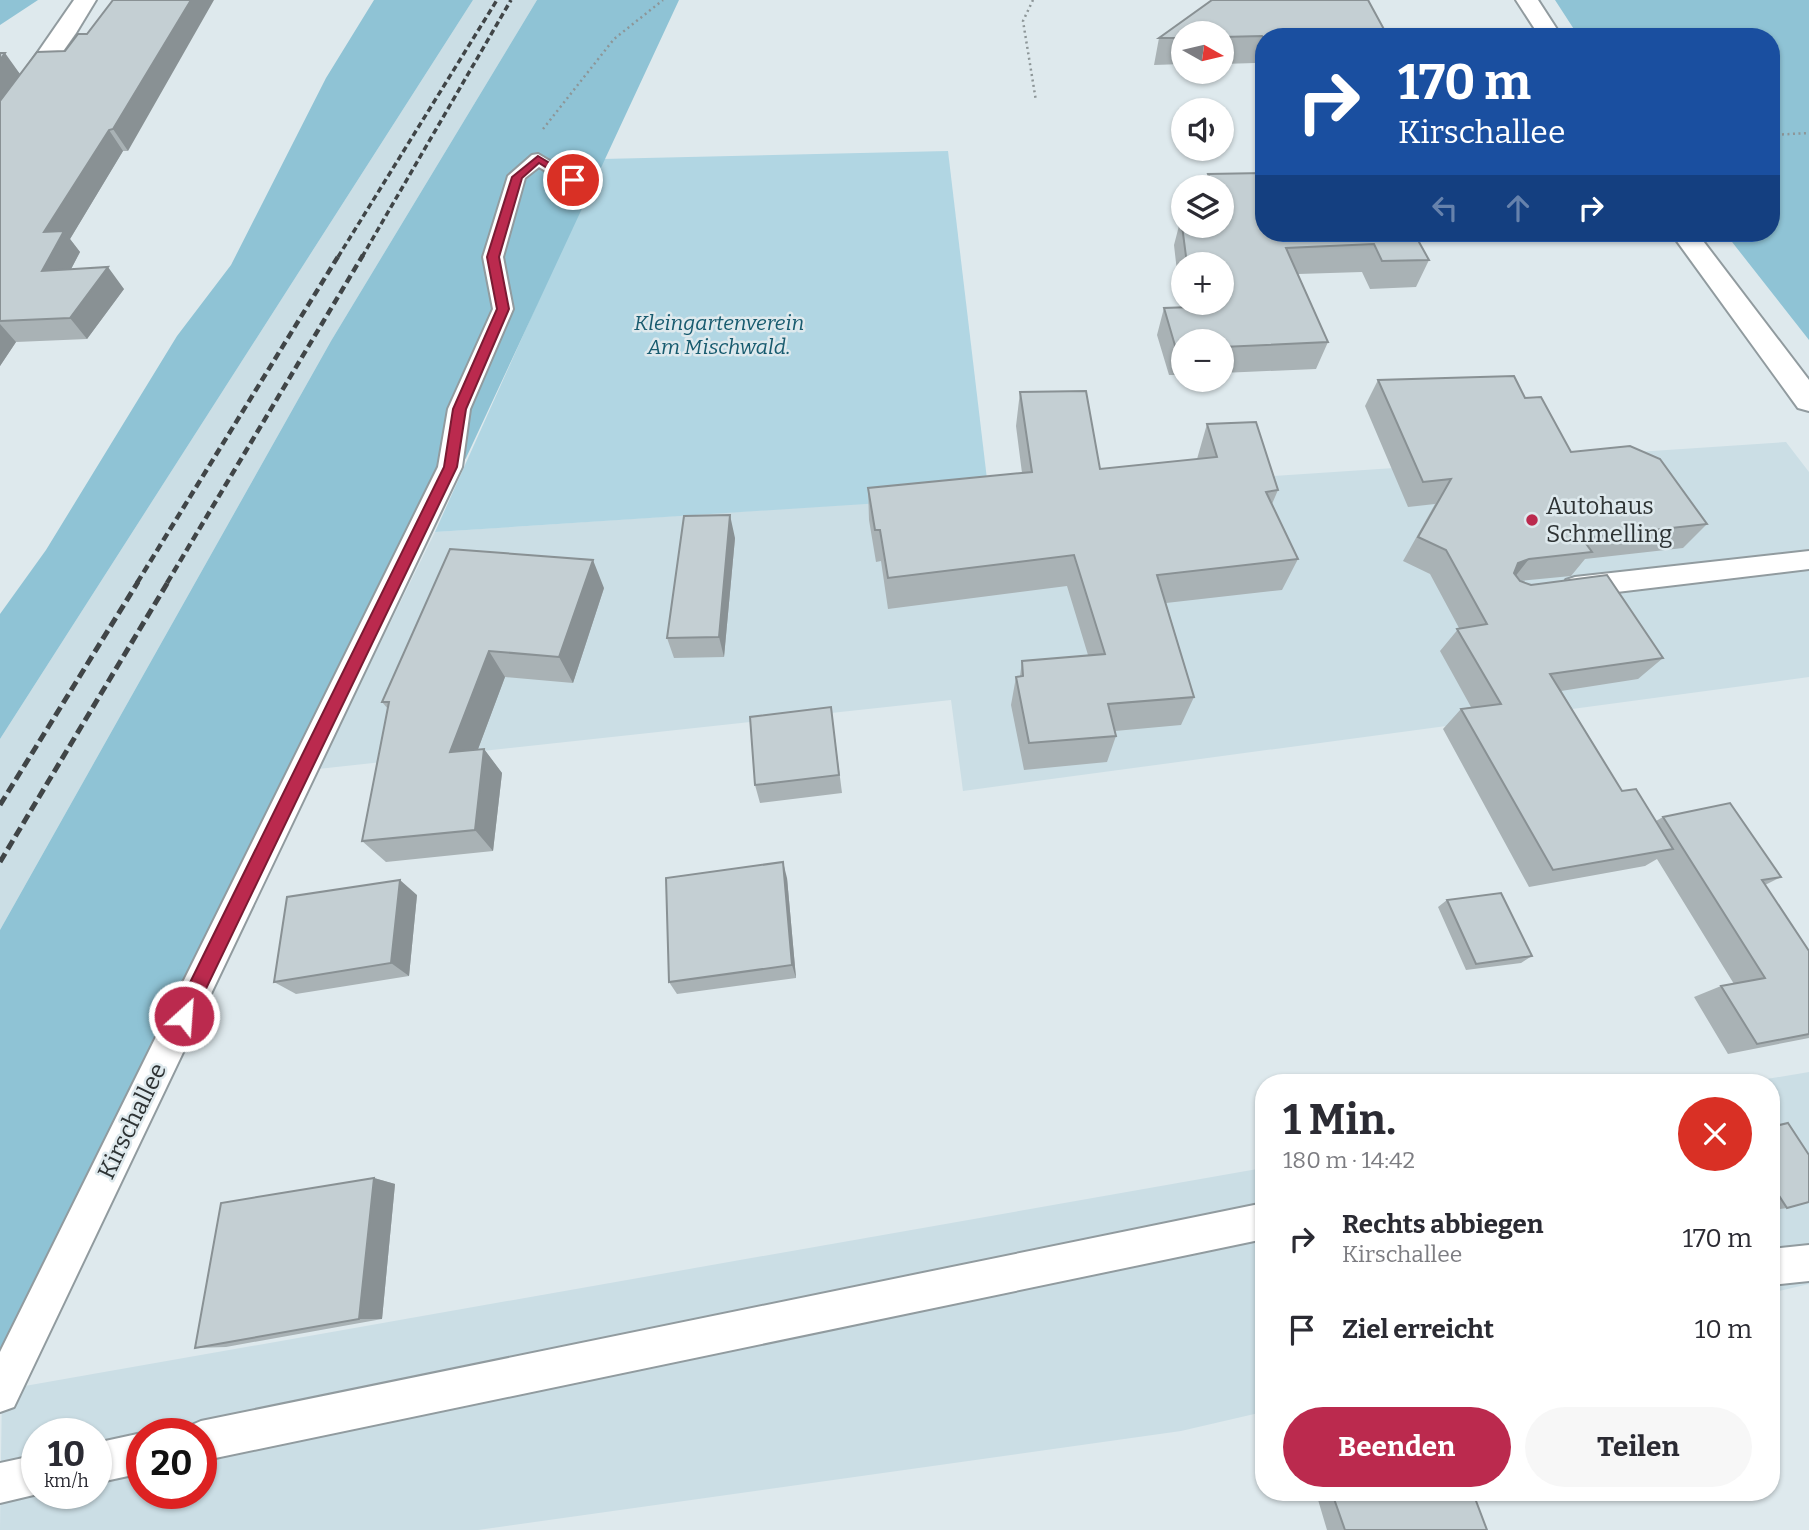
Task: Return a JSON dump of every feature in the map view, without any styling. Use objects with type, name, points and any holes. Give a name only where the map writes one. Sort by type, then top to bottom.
[{"type":"main road","points":[[0,124],[65,33],[85,0]]},
{"type":"main road","points":[[1527,0],[1545,28]]},
{"type":"main road","points":[[1691,242],[1809,401]]},
{"type":"lane","points":[[538,159],[573,180]]},
{"type":"lane","name":"Kirschallee","points":[[0,1393],[450,467],[459,409],[503,309],[493,257],[517,177],[538,159]]},
{"type":"lane","points":[[1552,590],[1809,560]]},
{"type":"lane","points":[[217,1438],[1255,1223]]},
{"type":"lane","points":[[1780,1266],[1809,1263]]},
{"type":"lane","points":[[0,1483],[21,1478]]},
{"type":"path","points":[[538,159],[539,134],[614,39],[663,0]]},
{"type":"path","points":[[1033,0],[1023,21],[1036,101]]},
{"type":"path","points":[[1780,135],[1809,133]]},
{"type":"shaded area","points":[[0,0],[38,0],[0,25]]},
{"type":"shaded area","points":[[374,0],[473,0],[0,739],[0,614],[46,550],[177,336],[231,265],[326,78]]},
{"type":"shaded area","points":[[473,0],[537,0],[331,341],[0,930],[0,739]]},
{"type":"shaded area","points":[[537,0],[679,0],[466,458],[395,558],[289,765],[0,1355],[0,930],[331,341]]},
{"type":"shaded area","points":[[1555,0],[1809,0],[1809,340],[1732,242],[1780,242],[1780,28],[1573,28]]},
{"type":"shaded area","points":[[1786,442],[1809,472],[1809,677],[963,791],[951,700],[318,769],[435,532]]},
{"type":"shaded area","points":[[1809,1072],[1809,1284],[1780,1291],[1780,1077]]},
{"type":"shaded area","points":[[1255,1169],[1255,1414],[1181,1431],[478,1530],[0,1530],[2,1390]]},
{"type":"green space","name":"Kleingartenverein Am Mischwald.","points":[[948,151],[989,496],[435,532],[602,159]]},
{"type":"building","points":[[113,0],[191,0],[113,129],[109,130],[44,232],[64,231],[42,271],[108,267],[70,318],[0,321],[0,101],[37,52],[65,51],[78,34],[87,34]]},
{"type":"building","points":[[1212,0],[1368,0],[1383,28],[1255,28],[1255,36],[1234,37],[1234,21],[1183,21]]},
{"type":"building","points":[[1171,29],[1171,38],[1159,38]]},
{"type":"building","points":[[1255,173],[1255,242],[1419,242],[1429,260],[1382,261],[1374,244],[1286,248],[1328,342],[1234,346],[1234,329],[1171,329],[1171,332],[1164,308],[1171,308],[1171,315],[1234,315],[1234,252],[1185,252],[1184,238],[1234,238],[1234,175],[1208,175]]},
{"type":"building","points":[[1514,376],[1525,398],[1541,397],[1571,452],[1630,446],[1660,459],[1707,524],[1582,538],[1592,552],[1529,559],[1518,563],[1514,573],[1520,581],[1531,585],[1607,575],[1663,658],[1550,674],[1622,791],[1636,789],[1673,849],[1553,870],[1461,709],[1501,704],[1457,629],[1487,624],[1446,550],[1418,537],[1451,479],[1423,482],[1378,380]]},
{"type":"building","points":[[1086,391],[1100,469],[1217,457],[1207,424],[1256,422],[1278,490],[1266,492],[1298,559],[1157,575],[1194,697],[1108,704],[1116,736],[1029,743],[1016,677],[1023,676],[1022,661],[1105,654],[1074,555],[888,578],[880,530],[875,530],[868,488],[1032,472],[1020,392]]},
{"type":"building","points":[[730,515],[719,637],[667,638],[684,516]]},
{"type":"building","points":[[450,549],[593,560],[559,657],[489,651],[450,752],[484,749],[475,830],[362,841],[389,702],[382,702]]},
{"type":"building","points":[[831,707],[839,775],[755,785],[750,717]]},
{"type":"building","points":[[1730,803],[1781,877],[1762,880],[1809,951],[1809,1034],[1757,1044],[1721,986],[1765,978],[1663,817]]},
{"type":"building","points":[[783,862],[792,965],[669,982],[666,878]]},
{"type":"building","points":[[400,880],[391,963],[274,982],[287,897]]},
{"type":"building","points":[[1501,893],[1532,956],[1476,964],[1447,900]]},
{"type":"building","points":[[1788,1123],[1809,1155],[1809,1202],[1787,1208],[1780,1197],[1780,1125]]},
{"type":"building","points":[[374,1178],[359,1319],[195,1348],[221,1203]]},
{"type":"building","points":[[1335,1501],[1476,1501],[1487,1530],[1345,1530]]},
{"type":"railway","points":[[338,257],[497,0]]},
{"type":"railway","points":[[362,257],[511,0]]},
{"type":"railway","points":[[137,583],[339,255]]},
{"type":"railway","points":[[167,583],[363,255]]},
{"type":"railway","points":[[0,805],[138,582]]},
{"type":"railway","points":[[0,862],[168,582]]},
{"type":"place","name":"Autohaus Schmelling","points":[[1532,520]]},
{"type":"route","points":[[184,1016],[450,467],[459,409],[503,309],[493,257],[517,177],[538,159],[573,180]]}]
